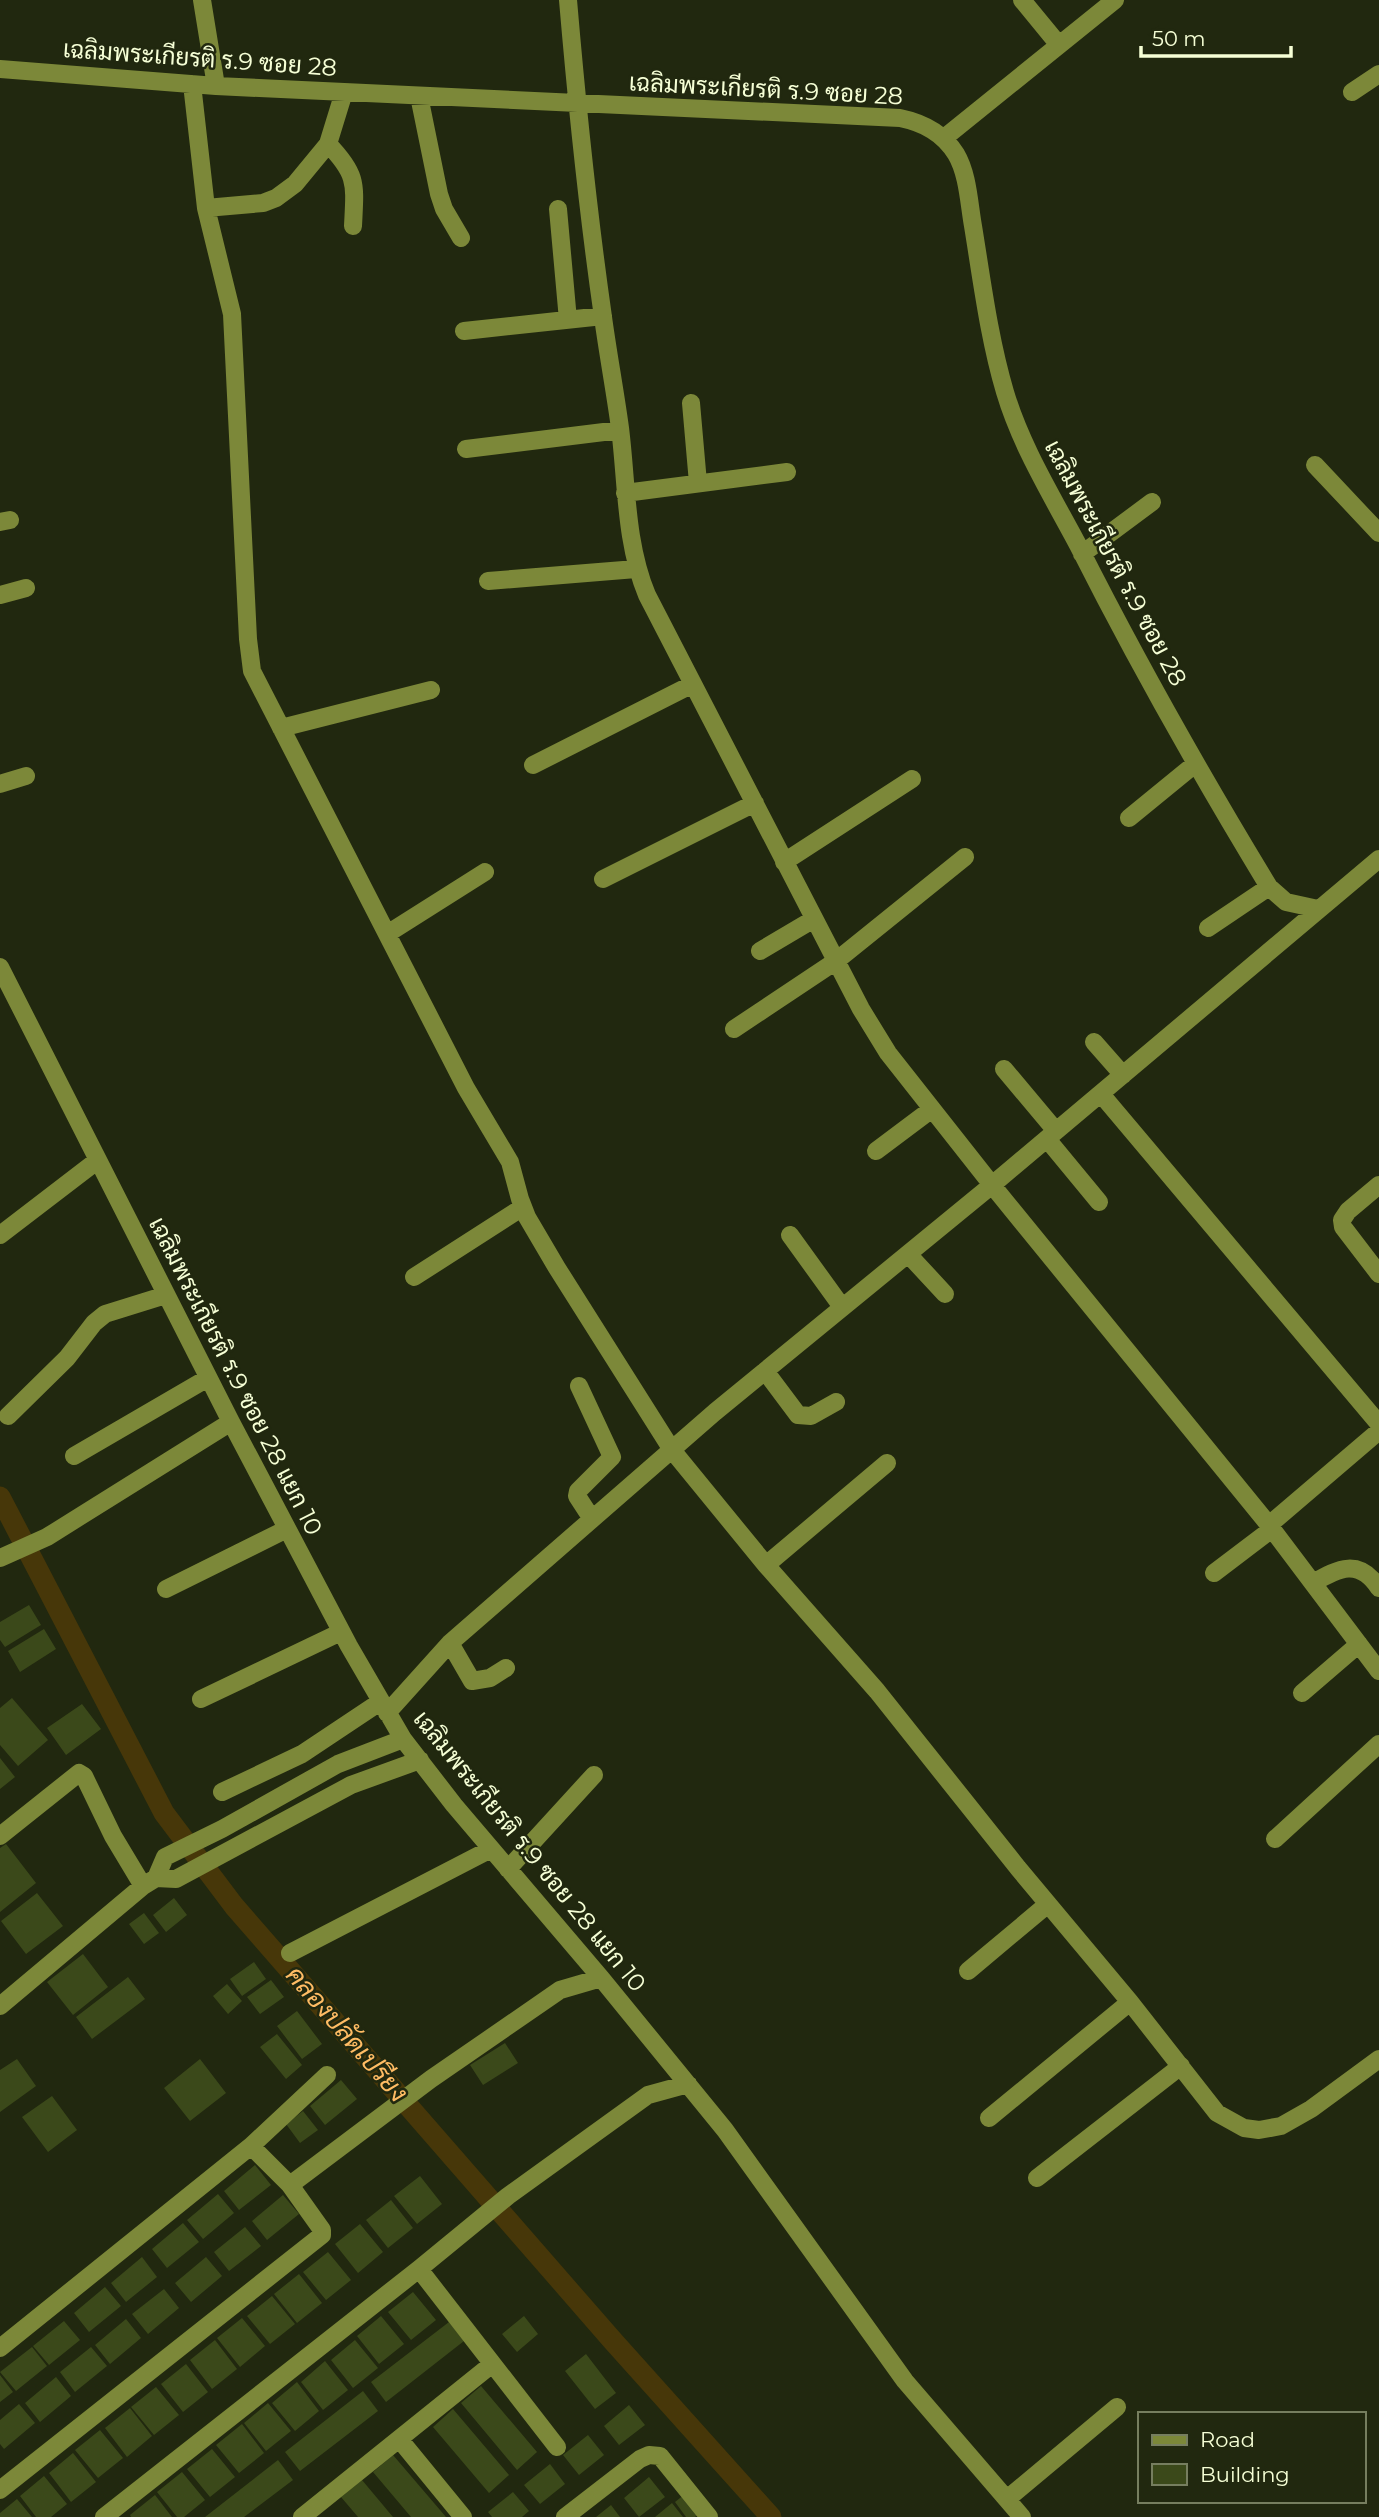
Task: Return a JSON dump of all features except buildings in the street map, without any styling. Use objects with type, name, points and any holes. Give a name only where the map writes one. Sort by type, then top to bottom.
[{"type":"street","points":[[202,0],[216,86]]},
{"type":"street","points":[[568,0],[577,105],[636,569],[814,919],[861,1009],[888,1053],[1271,1527],[1379,1671]]},
{"type":"street","points":[[1022,0],[1059,45]]},
{"type":"street","points":[[944,138],[1115,0]]},
{"type":"street","name":"เฉลิมพระเกียรติ ร.9 ซอย 28","points":[[0,69],[216,86],[577,105],[900,118],[920,123],[944,138],[958,156],[966,185],[993,344],[1018,428],[1118,625],[1195,764],[1269,887],[1286,901],[1318,909]]},
{"type":"street","points":[[1352,92],[1379,74]]},
{"type":"street","points":[[192,84],[206,208],[232,314],[248,639],[252,671],[466,1088],[502,1146],[510,1162],[523,1208],[556,1268],[672,1450],[766,1565],[877,1691],[1217,2113],[1244,2128],[1259,2130],[1280,2126],[1311,2109],[1379,2059]]},
{"type":"street","points":[[206,208],[262,202],[276,198],[295,184],[328,144],[344,92]]},
{"type":"street","points":[[419,96],[439,194],[444,209],[461,238]]},
{"type":"street","points":[[328,144],[350,170],[354,186],[353,226]]},
{"type":"street","points":[[558,209],[568,320]]},
{"type":"street","points":[[464,331],[603,316]]},
{"type":"street","points":[[691,403],[698,484]]},
{"type":"street","points":[[466,449],[620,430]]},
{"type":"street","points":[[1315,465],[1379,533]]},
{"type":"street","points":[[625,493],[787,472]]},
{"type":"street","points":[[1082,554],[1152,502]]},
{"type":"street","points":[[488,581],[636,569]]},
{"type":"street","points":[[0,595],[26,588]]},
{"type":"street","points":[[533,765],[693,684]]},
{"type":"street","points":[[281,728],[430,690]]},
{"type":"street","points":[[1129,818],[1195,764]]},
{"type":"street","points":[[0,784],[26,776]]},
{"type":"street","points":[[785,862],[912,779]]},
{"type":"street","points":[[603,879],[755,803]]},
{"type":"street","points":[[734,1029],[836,961],[965,858]]},
{"type":"street","points":[[222,1792],[302,1754],[384,1707],[450,1643],[672,1450],[1379,859]]},
{"type":"street","points":[[387,934],[485,872]]},
{"type":"street","points":[[1208,928],[1269,887]]},
{"type":"street","points":[[760,951],[814,919]]},
{"type":"street","name":"เฉลิมพระเกียรติ ร.9 ซอย 28 แยก 10","points":[[0,967],[208,1378],[341,1632],[403,1739],[725,2130],[905,2381],[1022,2517]]},
{"type":"street","points":[[1094,1042],[1123,1075]]},
{"type":"street","points":[[1004,1069],[1099,1202]]},
{"type":"street","points":[[1101,1094],[1379,1424]]},
{"type":"street","points":[[876,1151],[932,1109]]},
{"type":"street","points":[[0,1235],[98,1160]]},
{"type":"street","points":[[1379,1185],[1348,1211],[1342,1220],[1343,1227],[1379,1273]]},
{"type":"street","points":[[414,1277],[523,1208]]},
{"type":"street","points":[[790,1235],[842,1307]]},
{"type":"street","points":[[908,1254],[945,1294]]},
{"type":"street","points":[[8,1416],[67,1358],[94,1323],[105,1314],[166,1294]]},
{"type":"street","points":[[765,1371],[798,1415],[811,1416],[836,1402]]},
{"type":"street","points":[[74,1456],[208,1378]]},
{"type":"street","points":[[579,1386],[611,1452],[609,1461],[578,1491],[577,1496],[592,1519]]},
{"type":"street","points":[[0,1558],[47,1537],[231,1422]]},
{"type":"street","points":[[1214,1573],[1271,1527],[1379,1431]]},
{"type":"street","points":[[766,1565],[887,1463]]},
{"type":"street","points":[[166,1589],[287,1529]]},
{"type":"street","points":[[1313,1583],[1341,1569],[1356,1568],[1372,1578],[1379,1588]]},
{"type":"street","points":[[201,1699],[341,1632]]},
{"type":"street","points":[[450,1643],[472,1681],[490,1678],[506,1668]]},
{"type":"street","points":[[1302,1693],[1359,1644]]},
{"type":"street","points":[[0,2006],[150,1882],[165,1857],[222,1829],[338,1764],[403,1739]]},
{"type":"street","points":[[1275,1839],[1379,1744]]},
{"type":"street","points":[[150,1882],[176,1879],[351,1784],[420,1760]]},
{"type":"street","points":[[338,1764],[351,1784]]},
{"type":"street","points":[[0,1836],[79,1773],[84,1776],[113,1836],[150,1882]]},
{"type":"street","points":[[508,1869],[594,1775]]},
{"type":"street","points":[[272,1801],[285,1820]]},
{"type":"street","points":[[290,1953],[491,1849]]},
{"type":"street","points":[[968,1971],[1048,1904]]},
{"type":"street","points":[[290,2185],[431,2079],[560,1990],[601,1978]]},
{"type":"street","points":[[989,2118],[1130,2002]]},
{"type":"street","points":[[1037,2178],[1181,2066]]},
{"type":"street","points":[[0,2348],[251,2146],[327,2076]]},
{"type":"street","points":[[104,2517],[508,2196],[648,2095],[688,2084]]},
{"type":"street","points":[[0,2490],[322,2235],[290,2185],[251,2146]]},
{"type":"street","points":[[419,2269],[557,2447]]},
{"type":"street","points":[[311,2514],[491,2365]]},
{"type":"street","points":[[1007,2500],[1117,2407]]},
{"type":"street","points":[[400,2440],[463,2517]]},
{"type":"street","points":[[565,2517],[649,2455],[660,2456],[709,2517]]},
{"type":"waterway","name":"คลองปลัดเปรียง","points":[[0,1497],[164,1813],[234,1906],[613,2341],[771,2517]]}]
